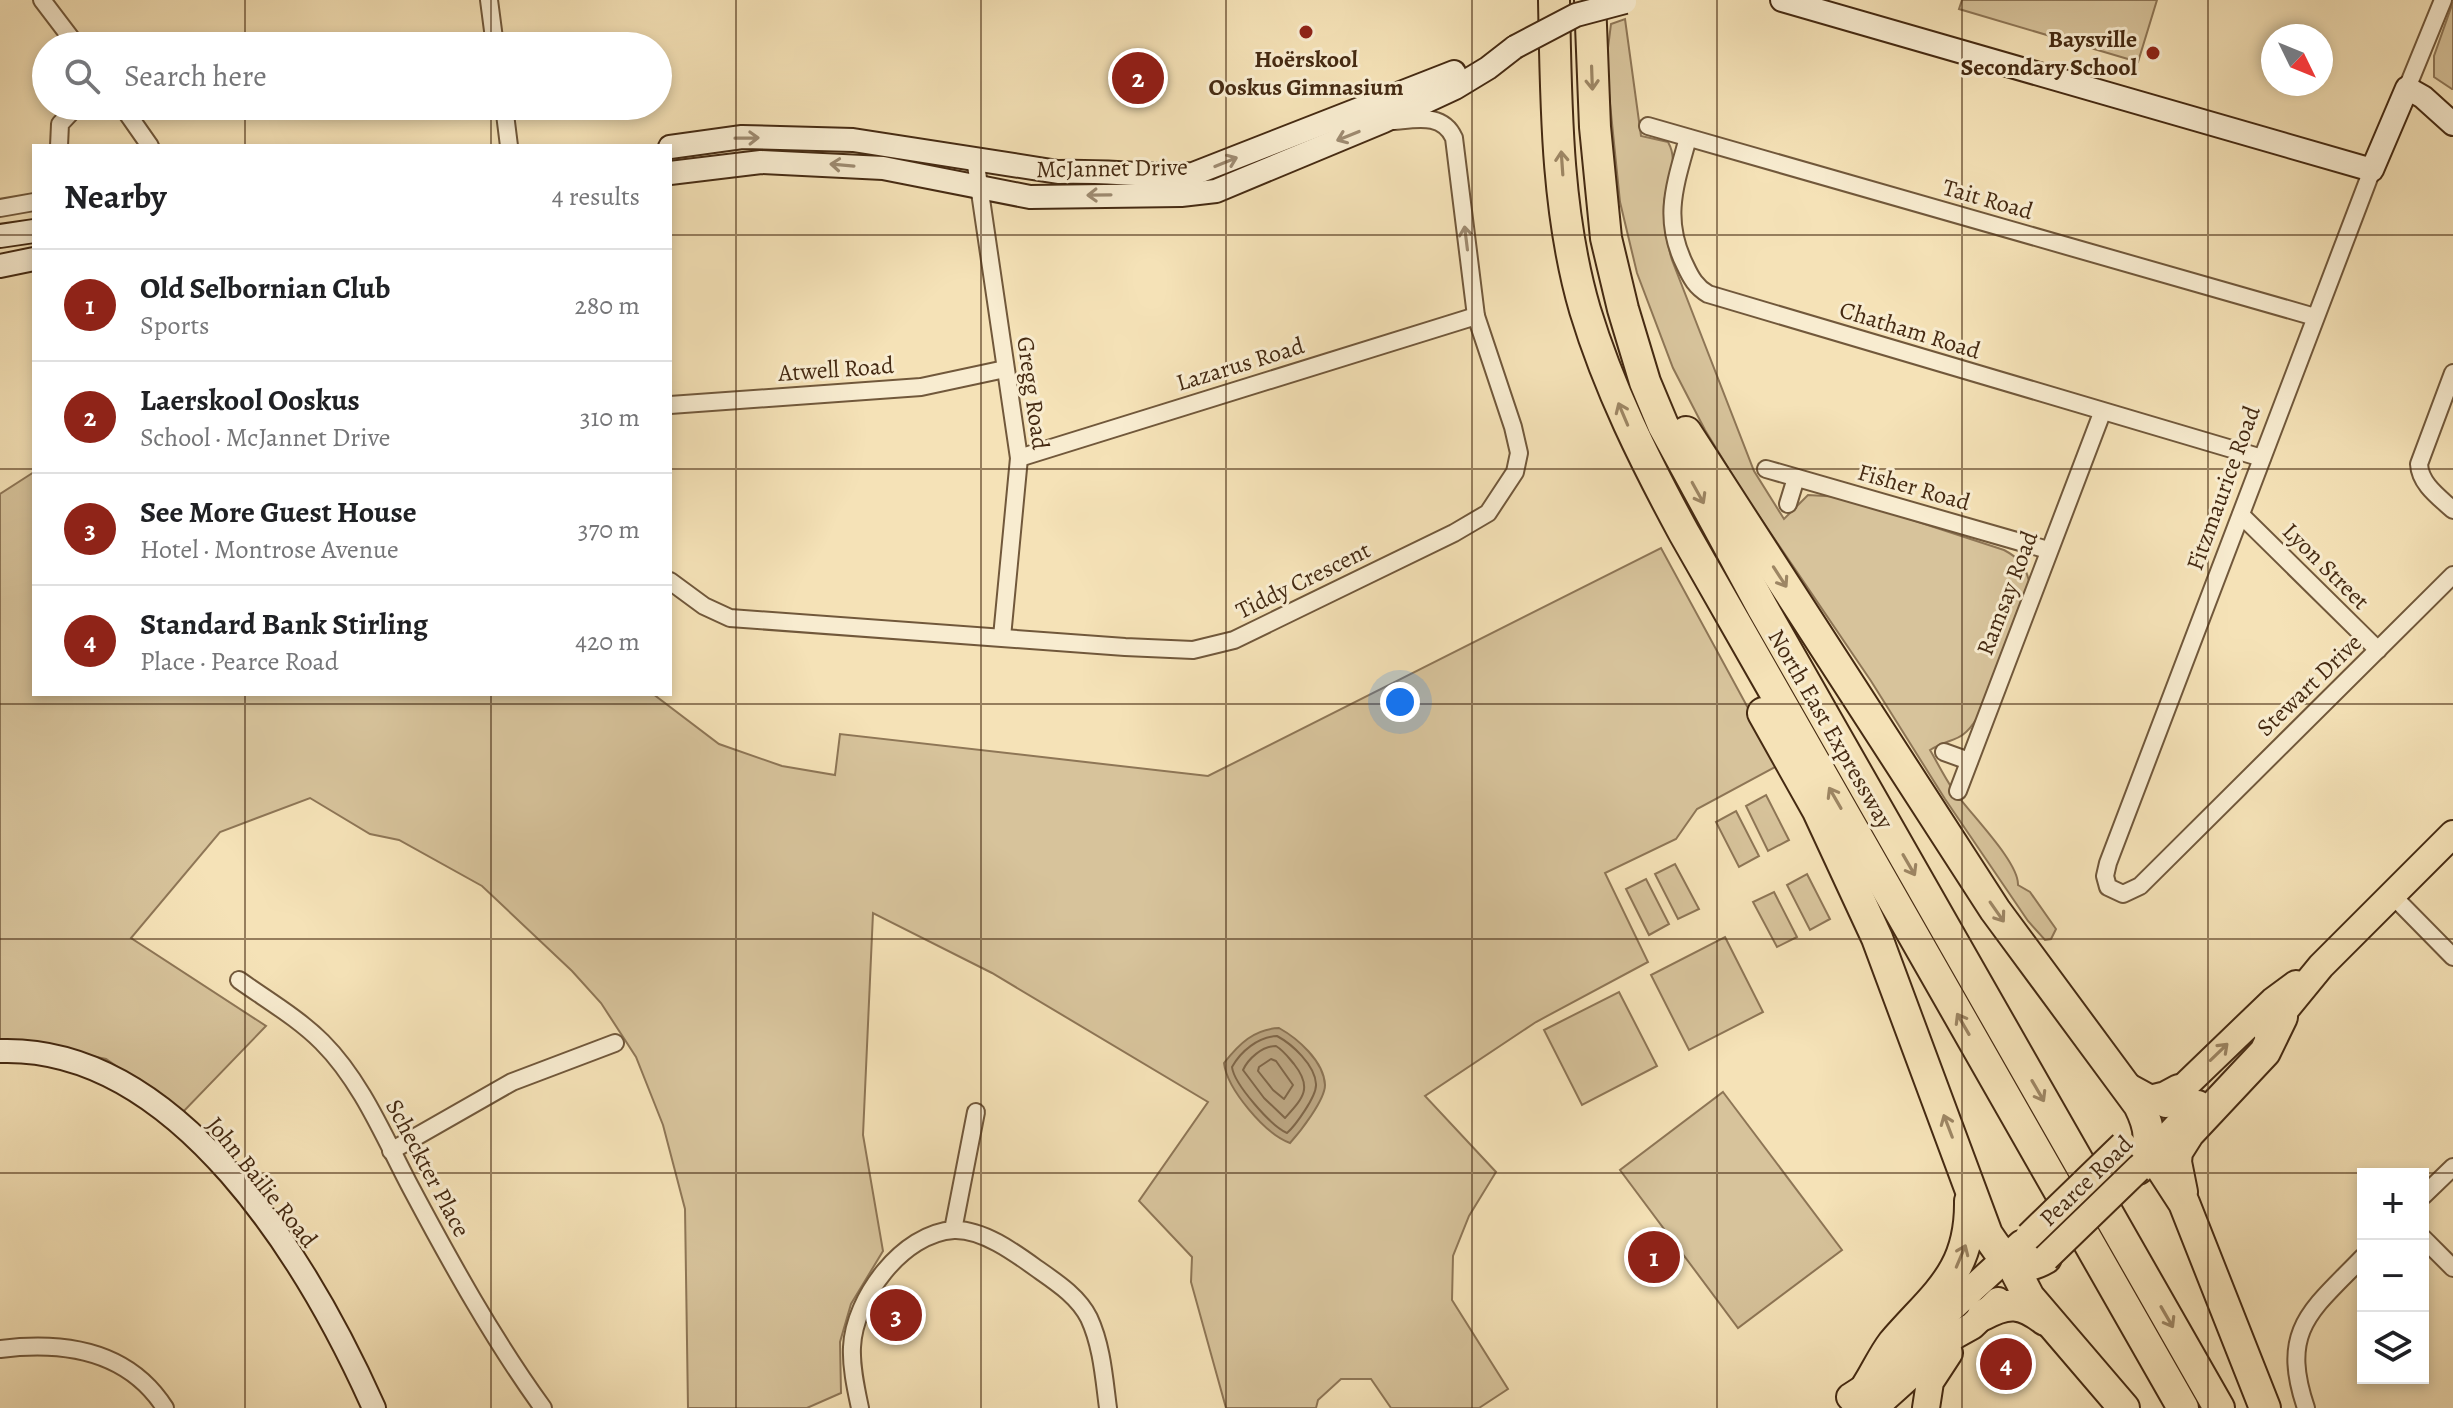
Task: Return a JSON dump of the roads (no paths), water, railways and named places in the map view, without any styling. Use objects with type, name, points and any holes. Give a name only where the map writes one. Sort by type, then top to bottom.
[{"type":"highway","name":"North East Expressway","points":[[1554,0],[1556,83],[1569,233],[1585,307],[1605,370],[1632,434],[1684,533],[2183,1408]]},
{"type":"highway","name":"North East Expressway","points":[[1590,0],[1601,200],[1614,274],[1645,382],[1663,425],[1701,498],[2219,1408]]},
{"type":"highway","points":[[1635,345],[1655,374],[1691,441],[1995,910],[2128,1089],[2147,1121],[2150,1141],[2131,1157],[2163,1169],[2184,1203],[2265,1408]]},
{"type":"highway","points":[[1684,533],[1687,567],[1818,811],[1877,938],[1980,1219],[1995,1247],[2023,1257],[2056,1328]]},
{"type":"highway","points":[[2184,1203],[2177,1152],[2189,1133],[2265,1052],[2282,1017]]},
{"type":"highway","points":[[2128,1089],[2150,1101],[2179,1090]]},
{"type":"highway","points":[[1865,1402],[1890,1347],[1942,1292],[1960,1262],[1967,1244],[1969,1224],[1970,1202],[1965,1174]]},
{"type":"highway","points":[[1977,1320],[2005,1305],[2015,1304],[2035,1313],[2056,1328],[2124,1408]]},
{"type":"main road","name":"Pearce Road","points":[[1865,1402],[2282,1017],[2321,966],[2453,834]]},
{"type":"main road","name":"Pearce Road","points":[[2147,1121],[2273,1001],[2321,966]]},
{"type":"main road","name":"Pearce Road","points":[[1865,1402],[1977,1320],[2023,1257],[2131,1157]]},
{"type":"main road","points":[[1926,1408],[1935,1372],[1977,1320]]},
{"type":"street","points":[[42,0],[66,32]]},
{"type":"street","points":[[489,0],[493,32]]},
{"type":"street","points":[[1782,0],[2372,170]]},
{"type":"street","name":"Fitzmaurice Road","points":[[2198,827],[2140,886],[2123,894],[2108,887],[2105,876],[2108,863],[2372,170],[2443,0]]},
{"type":"street","points":[[1383,110],[1393,105],[1428,100],[1474,77],[1515,47],[1576,15],[1631,1]]},
{"type":"street","name":"McJannet Drive","points":[[672,173],[761,162],[828,164],[883,168],[1030,197],[1161,186],[1383,110],[1436,80],[1515,47]]},
{"type":"street","points":[[2407,88],[2423,97],[2453,124]]},
{"type":"street","name":"Tiddy Crescent","points":[[672,582],[704,606],[730,618],[1193,650],[1234,640],[1454,533],[1488,513],[1515,472],[1519,453],[1476,316],[1454,138],[1450,129],[1440,121],[1383,110]]},
{"type":"street","points":[[59,144],[60,124],[64,120]]},
{"type":"street","points":[[132,120],[149,144]]},
{"type":"street","points":[[506,120],[509,144]]},
{"type":"street","name":"Tait Road","points":[[1648,126],[2315,317]]},
{"type":"street","name":"McJannet Drive","points":[[672,147],[742,137],[853,140],[1058,172],[1092,170],[1161,186]]},
{"type":"street","name":"Chatham Road","points":[[1688,138],[1674,186],[1671,214],[1682,258],[1700,289],[1708,294],[2262,458]]},
{"type":"street","name":"Gregg Road","points":[[975,158],[1019,458],[1002,637]]},
{"type":"street","points":[[0,208],[32,202]]},
{"type":"street","points":[[0,236],[32,231]]},
{"type":"street","points":[[0,266],[32,259]]},
{"type":"street","name":"Lazarus Road","points":[[1019,458],[1476,316]]},
{"type":"street","name":"Atwell Road","points":[[672,405],[921,387],[1005,369]]},
{"type":"street","points":[[2453,373],[2419,464],[2421,477],[2426,484],[2453,510]]},
{"type":"street","name":"Ramsay Road","points":[[1958,791],[2102,413]]},
{"type":"street","name":"Fisher Road","points":[[1766,469],[2048,550]]},
{"type":"street","points":[[1788,504],[1796,478]]},
{"type":"street","name":"Lyon Street","points":[[2241,515],[2378,650]]},
{"type":"street","name":"Stewart Drive","points":[[2198,827],[2453,575]]},
{"type":"street","points":[[1944,752],[1969,761]]},
{"type":"street","points":[[2392,895],[2453,957]]},
{"type":"street","name":"Scheckter Place","points":[[239,980],[323,1043],[356,1088],[484,1319],[543,1408]]},
{"type":"street","points":[[391,1151],[512,1082],[615,1043]]},
{"type":"street","name":"John Bailie Road","points":[[0,1051],[43,1053],[99,1070],[134,1087],[178,1121],[222,1167],[285,1246],[316,1293],[374,1408]]},
{"type":"street","points":[[953,1230],[976,1112]]},
{"type":"street","points":[[2429,1190],[2453,1167]]},
{"type":"street","points":[[860,1408],[852,1348],[859,1318],[874,1286],[899,1254],[923,1239],[953,1230],[967,1232],[1016,1253],[1081,1304],[1090,1319],[1101,1356],[1108,1408]]},
{"type":"street","points":[[2425,1240],[2453,1268]]},
{"type":"street","points":[[2306,1408],[2295,1354],[2303,1325],[2323,1298],[2357,1263]]},
{"type":"street","points":[[0,1349],[66,1348],[104,1356],[130,1371],[158,1397],[165,1408]]},
{"type":"water","points":[[1279,1028],[1315,1059],[1325,1085],[1317,1107],[1290,1143],[1259,1121],[1249,1109],[1232,1085],[1224,1063],[1248,1039],[1262,1031]]},
{"type":"place","name":"Hoërskool Ooskus Gimnasium","points":[[1306,32]]},
{"type":"place","name":"Baysville Secondary School","points":[[2153,53]]},
{"type":"place","name":"Laerskool Ooskus","points":[[1138,78]]},
{"type":"place","name":"Old Selbornian Club","points":[[1654,1257]]},
{"type":"place","name":"See More Guest House","points":[[896,1315]]},
{"type":"place","name":"Standard Bank Stirling","points":[[2006,1364]]}]
